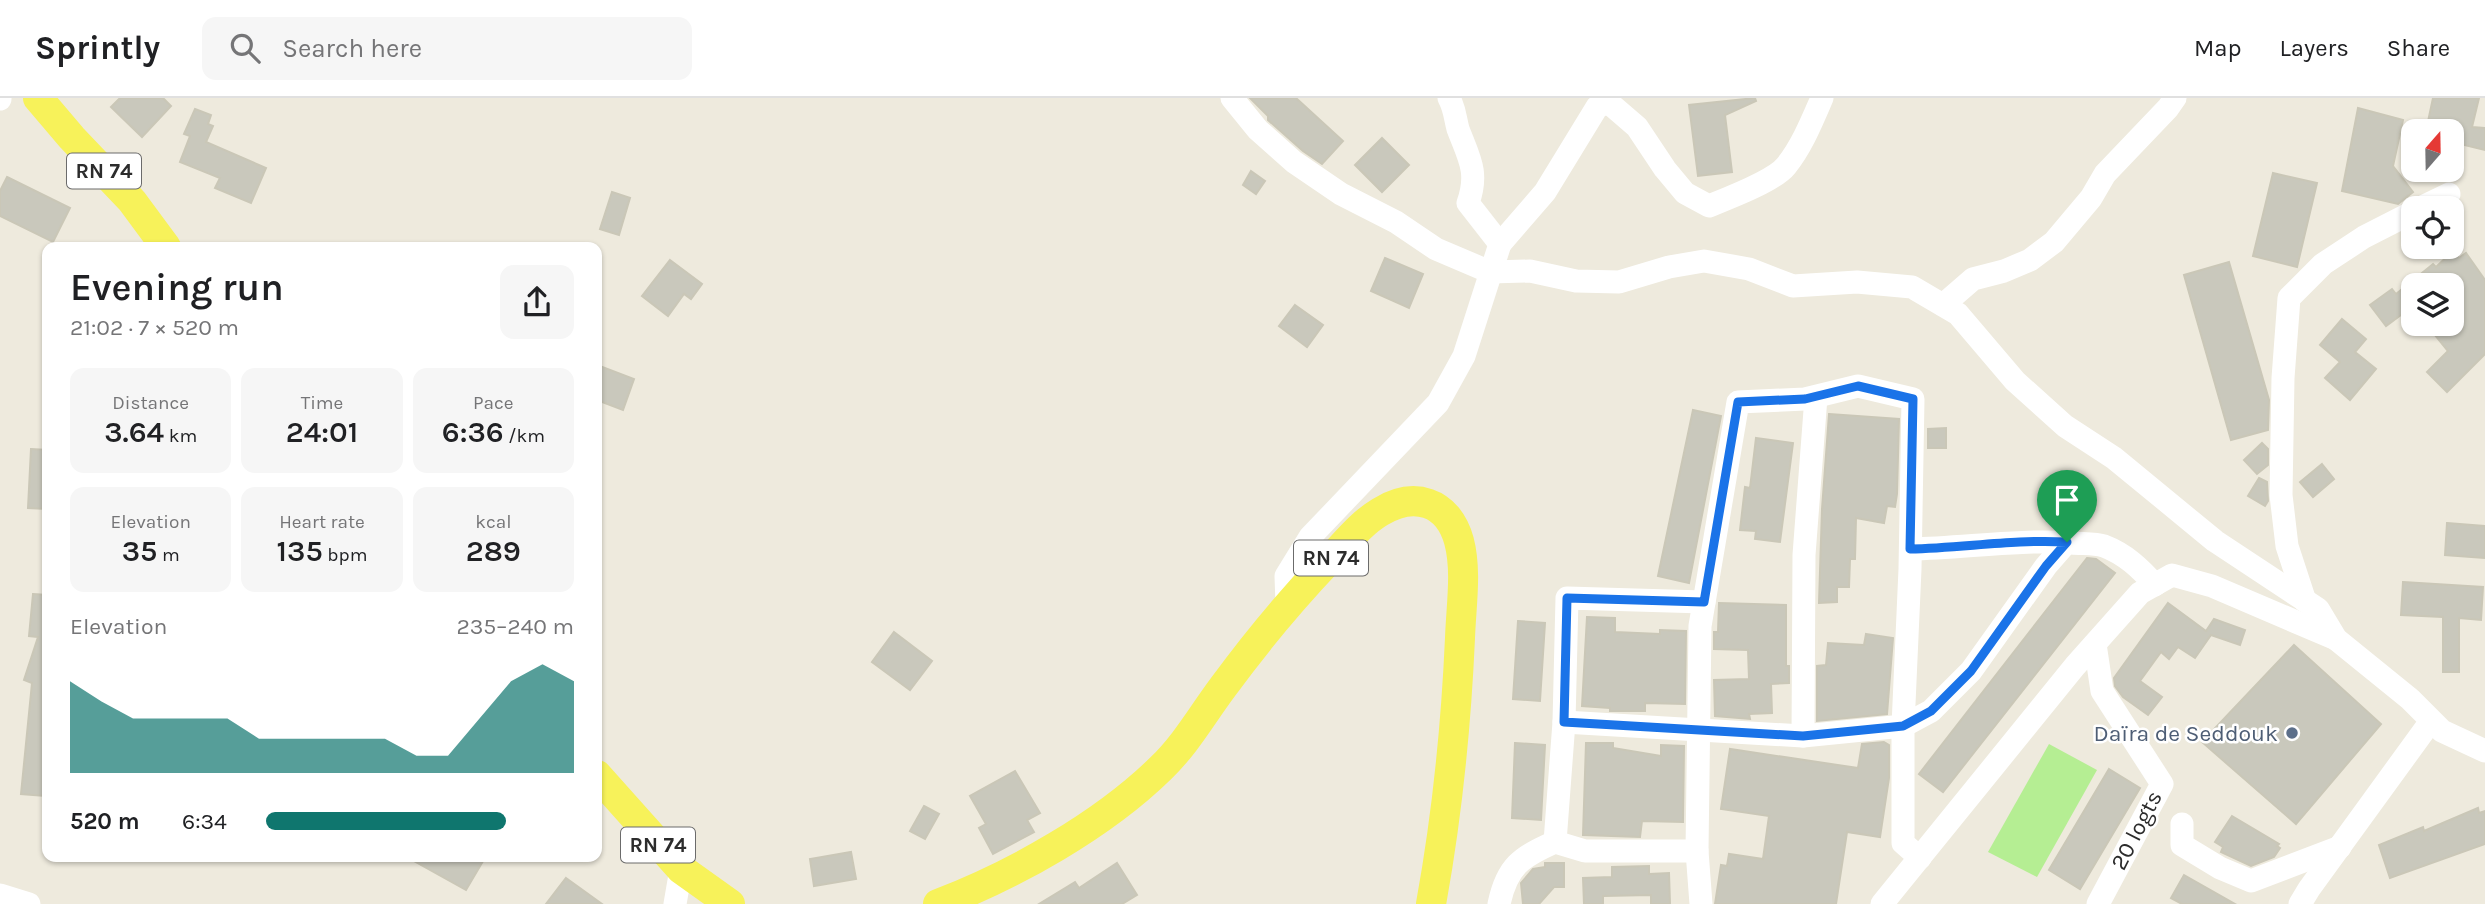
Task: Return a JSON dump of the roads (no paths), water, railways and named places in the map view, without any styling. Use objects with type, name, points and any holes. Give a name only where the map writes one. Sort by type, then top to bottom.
[{"type":"main road","name":"RN 74","points":[[38,98],[132,201],[162,242]]},
{"type":"main road","name":"RN 74","points":[[938,904],[998,877],[1069,839],[1118,806],[1162,767],[1192,733],[1221,690],[1287,604],[1360,528],[1386,509],[1408,501],[1420,501],[1440,510],[1452,524],[1459,541],[1462,579],[1455,730],[1443,839],[1431,904]]},
{"type":"main road","name":"RN 74","points":[[602,781],[681,869],[730,904]]},
{"type":"street","points":[[1231,98],[1258,130],[1304,169],[1341,194],[1396,222],[1436,249],[1490,272],[1530,271],[1576,281],[1619,282],[1669,267],[1704,261],[1749,269],[1793,285],[1857,282],[1912,287],[1958,314],[2015,381],[2065,426],[2114,458],[2215,541],[2318,609],[2336,639]]},
{"type":"street","points":[[1449,98],[1455,110],[1457,126],[1469,152],[1475,184],[1468,202],[1500,244]]},
{"type":"street","points":[[1287,604],[1286,576],[1310,537],[1438,403],[1464,356],[1500,244],[1545,192],[1597,107],[1608,102],[1637,127],[1664,169],[1685,193],[1709,206],[1753,187],[1785,168],[1808,131],[1822,98]]},
{"type":"street","points":[[1943,306],[1973,279],[2031,260],[2054,242],[2091,198],[2105,174],[2175,98]]},
{"type":"street","points":[[2444,196],[2448,194]]},
{"type":"street","points":[[2305,601],[2287,546],[2281,495],[2283,378],[2289,298],[2323,264],[2364,237],[2401,218]]},
{"type":"street","points":[[1701,904],[1697,851],[1700,626],[1738,402],[1816,397],[1858,386],[1913,399],[1903,726],[1903,843],[1920,858]]},
{"type":"street","points":[[1803,736],[1804,555],[1816,397]]},
{"type":"street","points":[[1910,549],[1945,549],[1995,542],[2103,545],[2135,563],[2155,585]]},
{"type":"street","points":[[1564,722],[1803,736],[1903,726],[1931,711],[1971,671],[2046,566],[2067,542]]},
{"type":"street","points":[[1882,904],[2095,644],[2140,593],[2172,575],[2212,586],[2336,639],[2410,699],[2442,731],[2485,751]]},
{"type":"street","points":[[1555,842],[1564,722],[1567,598],[1704,602]]},
{"type":"street","name":"20 logts","points":[[2095,644],[2102,691],[2161,784],[2098,904]]},
{"type":"street","points":[[2300,904],[2431,721]]},
{"type":"street","points":[[2182,824],[2182,845],[2220,868],[2252,881],[2340,847]]},
{"type":"street","points":[[1499,904],[1504,883],[1524,856],[1555,842],[1585,851],[1697,851]]},
{"type":"street","points":[[675,904],[681,869]]},
{"type":"street","points":[[0,895],[29,904]]},
{"type":"place","name":"Daïra de Seddouk","points":[[2292,733]]}]
